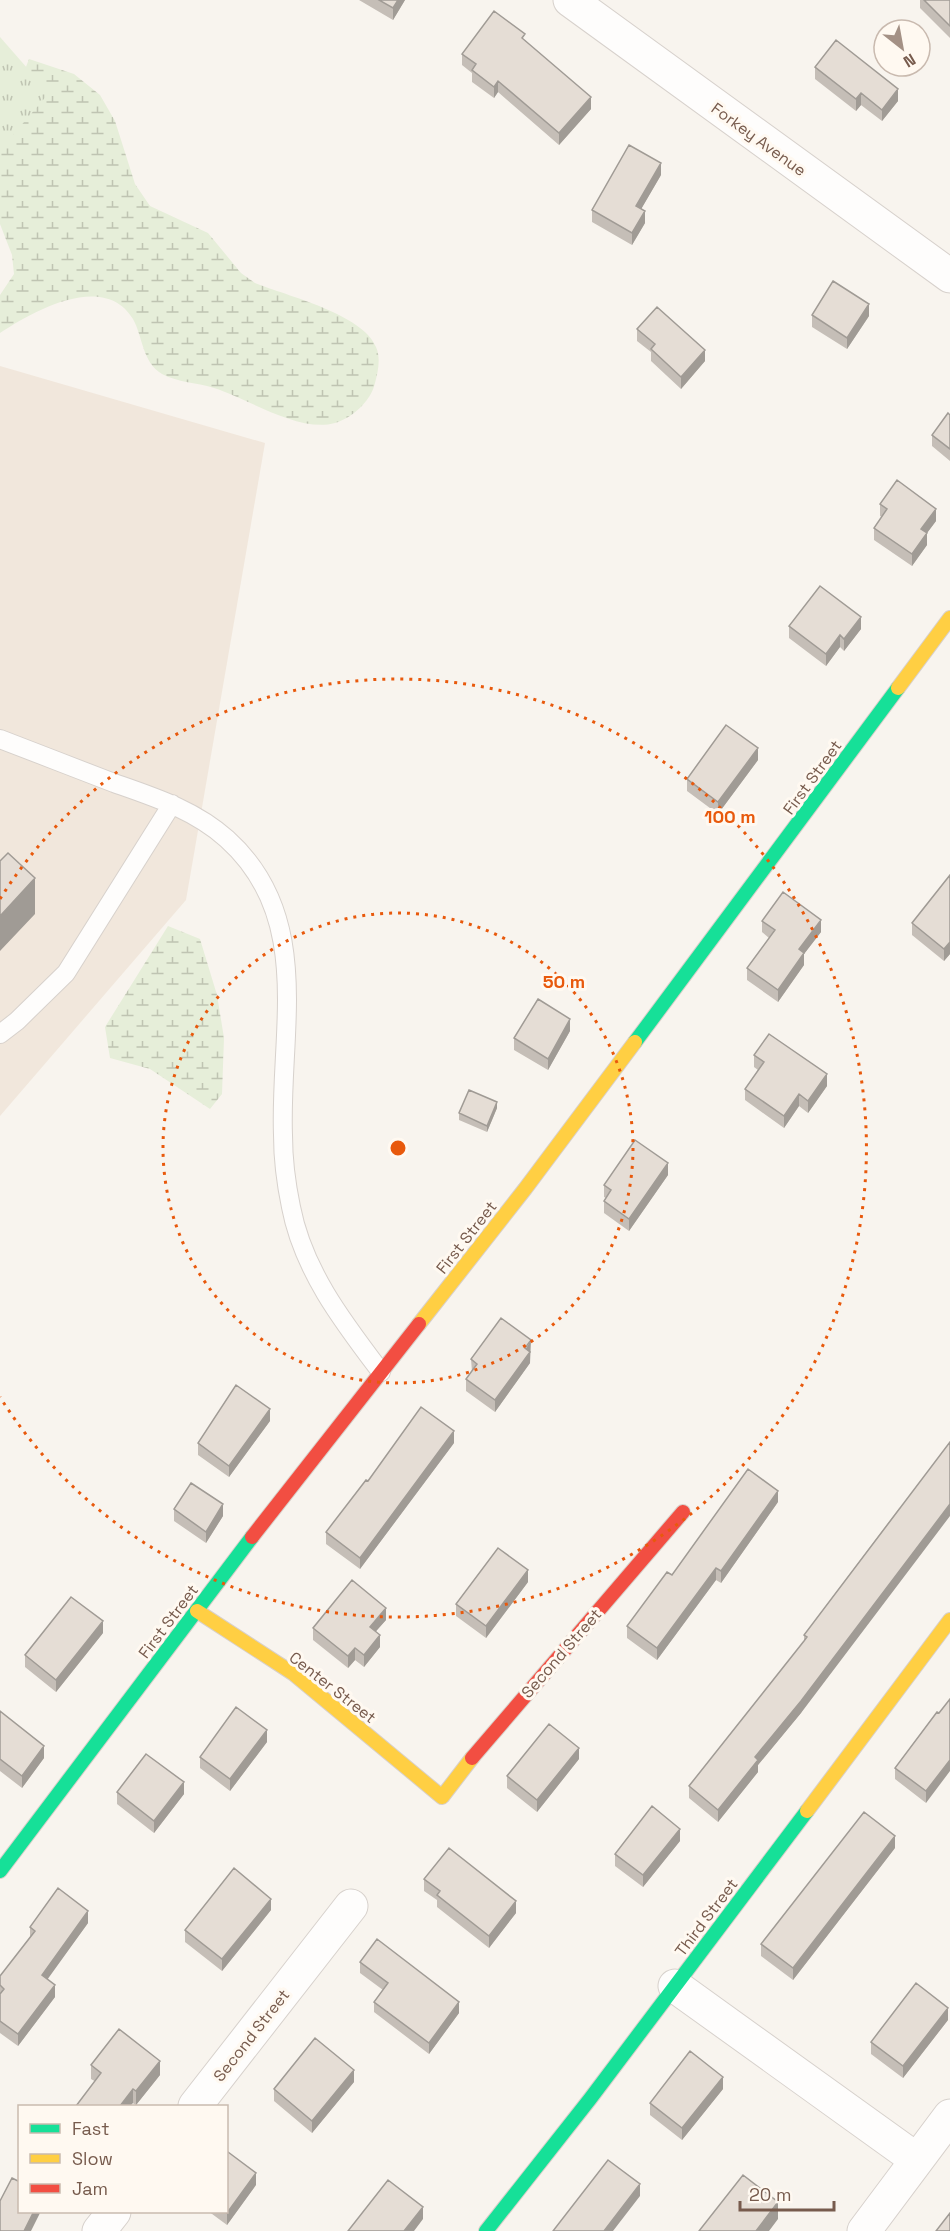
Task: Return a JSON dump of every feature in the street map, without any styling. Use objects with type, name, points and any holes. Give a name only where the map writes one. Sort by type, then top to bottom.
[{"type":"street","name":"Forkey Avenue","points":[[570,0],[948,271]]},
{"type":"street","name":"First Street","points":[[0,1871],[197,1611],[525,1189],[950,618]]},
{"type":"street","name":"Second Street","points":[[442,1797],[463,1768],[683,1512]]},
{"type":"street","name":"Center Street","points":[[197,1611],[294,1674],[442,1797]]},
{"type":"street","name":"Third Street","points":[[486,2231],[675,1986],[950,1620]]},
{"type":"street","name":"Second Street","points":[[196,2105],[351,1906]]},
{"type":"street","points":[[675,1986],[917,2160]]},
{"type":"street","points":[[864,2231],[950,2116]]},
{"type":"street","points":[[99,2231],[112,2213]]},
{"type":"lane","points":[[0,740],[172,804],[211,826],[240,853],[261,884],[281,929],[288,986],[283,1134],[291,1209],[301,1240],[329,1300],[381,1372]]},
{"type":"lane","points":[[0,1034],[17,1021],[66,973],[172,804]]},
{"type":"shaded area","points":[[0,366],[265,443],[186,900],[0,1116]]},
{"type":"green space","points":[[0,37],[49,93],[0,150]]},
{"type":"green space","points":[[29,59],[74,74],[100,95],[115,121],[135,184],[150,206],[208,233],[241,273],[255,283],[323,307],[356,325],[368,335],[378,351],[378,370],[373,390],[360,408],[335,423],[321,425],[306,423],[274,413],[214,388],[168,377],[150,363],[133,319],[120,305],[105,298],[87,297],[49,306],[0,333],[0,295],[14,274],[12,255],[0,224],[0,135]]},
{"type":"green space","points":[[168,926],[200,939],[217,995],[224,1038],[222,1094],[210,1109],[150,1069],[110,1058],[105,1027]]},
{"type":"building","points":[[379,0],[398,0],[393,8]]},
{"type":"building","points":[[924,0],[950,0],[950,26]]},
{"type":"building","points":[[494,11],[525,34],[522,38],[591,97],[559,133],[498,81],[494,87],[472,70],[476,64],[462,54]]},
{"type":"building","points":[[836,40],[872,68],[872,78],[884,78],[898,89],[882,110],[861,93],[856,99],[815,67]]},
{"type":"building","points":[[629,145],[661,163],[636,206],[645,211],[632,233],[592,210]]},
{"type":"building","points":[[833,281],[869,304],[847,338],[812,315]]},
{"type":"building","points":[[657,307],[705,350],[681,377],[651,349],[655,344],[637,329]]},
{"type":"building","points":[[948,413],[950,415],[950,449],[932,435]]},
{"type":"building","points":[[897,480],[936,509],[921,529],[927,533],[912,554],[874,528],[887,509],[880,504]]},
{"type":"building","points":[[820,586],[861,617],[844,639],[840,635],[826,654],[789,626]]},
{"type":"building","points":[[726,725],[758,748],[718,802],[687,779]]},
{"type":"building","points":[[8,853],[35,878],[0,916],[0,861]]},
{"type":"building","points":[[950,875],[950,942],[944,949],[912,923]]},
{"type":"building","points":[[783,892],[821,920],[799,949],[804,953],[778,990],[747,968],[775,930],[762,921]]},
{"type":"building","points":[[538,999],[570,1019],[548,1059],[514,1038]]},
{"type":"building","points":[[769,1034],[827,1074],[808,1101],[799,1094],[784,1116],[745,1089],[764,1062],[754,1055]]},
{"type":"building","points":[[469,1090],[497,1102],[487,1126],[459,1113]]},
{"type":"building","points":[[635,1140],[668,1163],[629,1219],[604,1201],[611,1190],[604,1185]]},
{"type":"building","points":[[501,1318],[531,1340],[525,1348],[530,1352],[495,1400],[466,1379],[477,1364],[471,1359]]},
{"type":"building","points":[[236,1385],[270,1409],[229,1466],[198,1443]]},
{"type":"building","points":[[421,1407],[454,1431],[360,1558],[326,1532],[366,1480],[368,1481]]},
{"type":"building","points":[[950,1442],[950,1504],[801,1701],[755,1757],[758,1760],[718,1810],[689,1786],[804,1641],[807,1637],[804,1635]]},
{"type":"building","points":[[748,1469],[778,1491],[721,1571],[716,1568],[657,1648],[627,1626],[667,1572],[672,1575]]},
{"type":"building","points":[[191,1483],[223,1504],[206,1532],[174,1509]]},
{"type":"building","points":[[498,1548],[528,1570],[486,1626],[456,1604]]},
{"type":"building","points":[[352,1580],[386,1608],[370,1627],[380,1635],[364,1655],[355,1648],[348,1656],[313,1628]]},
{"type":"building","points":[[71,1597],[103,1621],[56,1680],[25,1655]]},
{"type":"building","points":[[950,1699],[950,1760],[926,1791],[895,1768],[937,1712],[939,1713]]},
{"type":"building","points":[[236,1707],[267,1730],[230,1779],[200,1757]]},
{"type":"building","points":[[0,1711],[44,1746],[22,1776],[0,1759]]},
{"type":"building","points":[[549,1724],[579,1748],[537,1800],[507,1776]]},
{"type":"building","points":[[146,1754],[184,1782],[154,1821],[117,1792]]},
{"type":"building","points":[[652,1806],[680,1829],[643,1875],[615,1854]]},
{"type":"building","points":[[864,1812],[895,1836],[793,1968],[761,1944]]},
{"type":"building","points":[[449,1848],[516,1901],[489,1936],[437,1895],[440,1891],[424,1879]]},
{"type":"building","points":[[234,1868],[271,1899],[222,1959],[185,1930]]},
{"type":"building","points":[[58,1888],[88,1911],[42,1975],[55,1985],[18,2034],[0,2021],[0,1994],[4,1989],[0,1985],[0,1976],[35,1931],[30,1927]]},
{"type":"building","points":[[377,1939],[459,2002],[429,2043],[374,2002],[388,1983],[360,1962]]},
{"type":"building","points":[[916,1983],[948,2008],[903,2066],[871,2042]]},
{"type":"building","points":[[119,2029],[160,2061],[136,2091],[133,2089],[121,2105],[77,2105],[101,2073],[91,2065]]},
{"type":"building","points":[[315,2038],[354,2070],[312,2121],[274,2089]]},
{"type":"building","points":[[690,2051],[723,2077],[682,2128],[650,2103]]},
{"type":"building","points":[[228,2152],[256,2173],[228,2212]]},
{"type":"building","points":[[608,2160],[640,2184],[604,2231],[553,2231]]},
{"type":"building","points":[[743,2175],[778,2202],[756,2231],[699,2231]]},
{"type":"building","points":[[12,2178],[18,2181],[18,2213],[33,2213],[24,2231],[0,2231],[0,2201]]},
{"type":"building","points":[[388,2180],[423,2207],[404,2231],[348,2231]]},
{"type":"building","points":[[950,2213],[950,2231],[936,2231]]},
{"type":"traffic: fast","points":[[635,1042],[898,688]]},
{"type":"traffic: fast","points":[[0,1871],[252,1537]]},
{"type":"traffic: fast","points":[[486,2231],[590,2099],[807,1811]]},
{"type":"traffic: slow","points":[[898,688],[950,618]]},
{"type":"traffic: slow","points":[[419,1324],[525,1189],[635,1042]]},
{"type":"traffic: slow","points":[[197,1611],[294,1674],[442,1797],[472,1758]]},
{"type":"traffic: slow","points":[[807,1811],[950,1620]]},
{"type":"traffic: jam","points":[[252,1537],[419,1324]]},
{"type":"traffic: jam","points":[[472,1758],[683,1512]]}]
